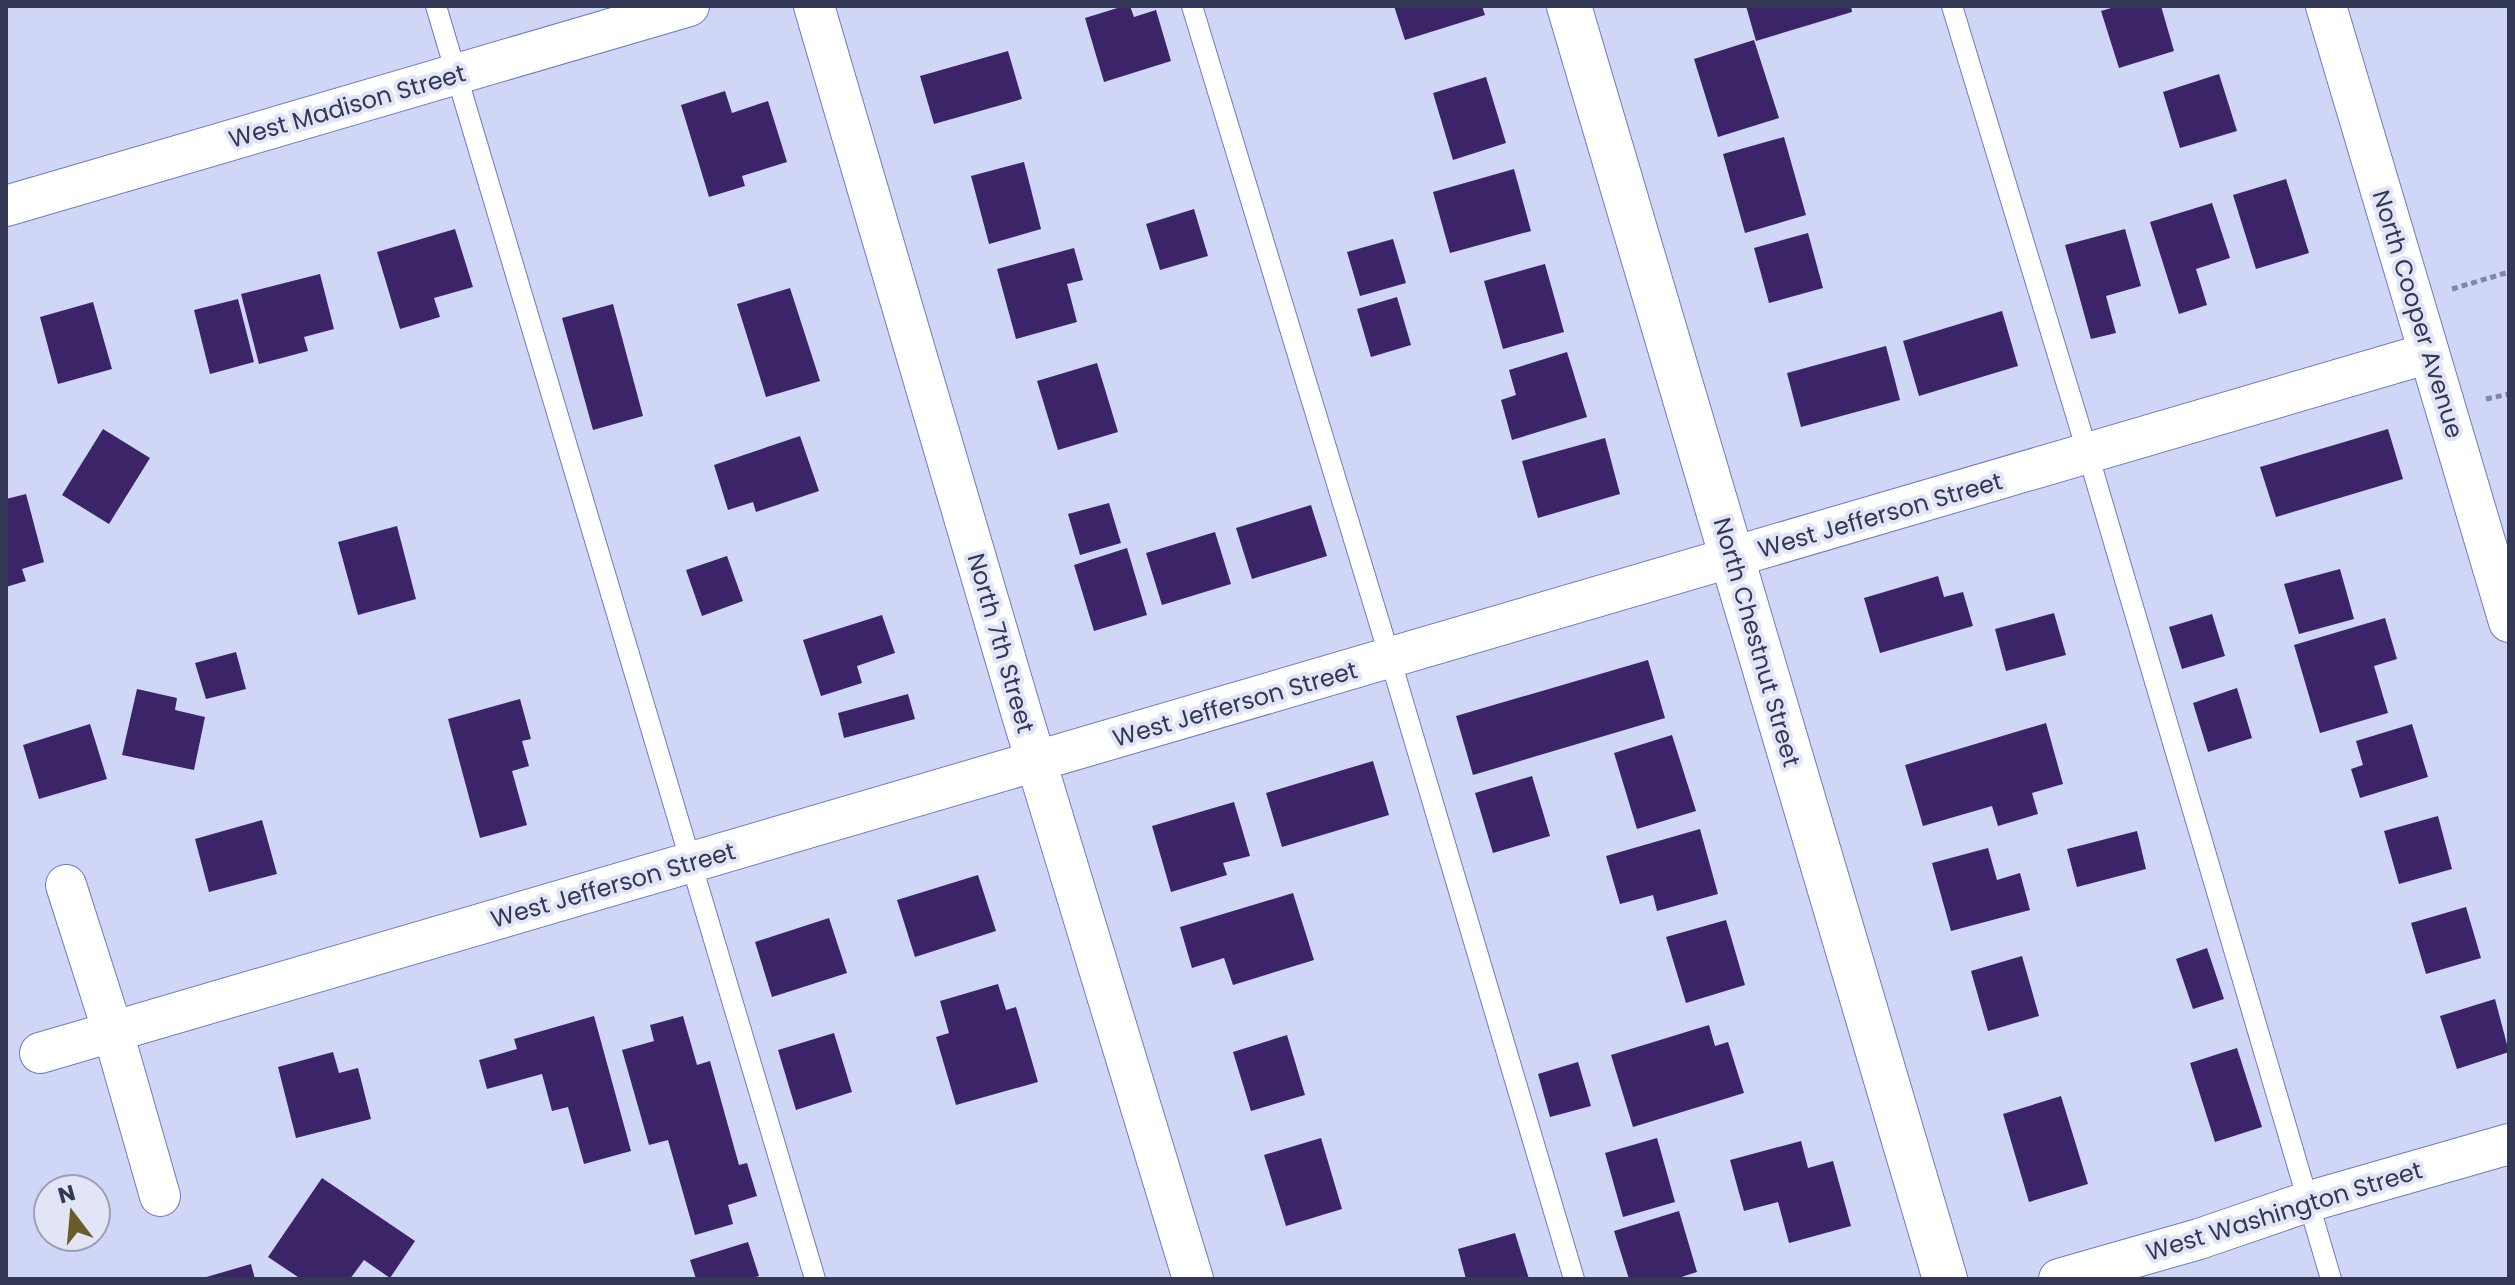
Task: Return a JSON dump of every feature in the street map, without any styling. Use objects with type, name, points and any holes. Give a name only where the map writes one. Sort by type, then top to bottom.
[{"type":"main road","name":"North Chestnut Street","points":[[1569,6],[1945,1279]]},
{"type":"street","name":"West Madison Street","points":[[6,206],[689,6]]},
{"type":"street","name":"North 7th Street","points":[[814,6],[1036,762],[1193,1279]]},
{"type":"street","name":"North Cooper Avenue","points":[[2326,6],[2509,622]]},
{"type":"street","name":"West Jefferson Street","points":[[40,1053],[2429,353]]},
{"type":"street","points":[[66,885],[113,1032],[160,1196]]},
{"type":"street","name":"West Washington Street","points":[[2059,1279],[2199,1239],[2307,1202],[2509,1144]]},
{"type":"lane","points":[[436,6],[815,1279]]},
{"type":"lane","points":[[1192,6],[1574,1279]]},
{"type":"lane","points":[[1952,6],[2088,454],[2331,1279]]},
{"type":"path","points":[[2414,300],[2509,272]]},
{"type":"building","points":[[1130,6],[1134,17],[1156,10],[1171,61],[1104,82],[1085,18]]},
{"type":"building","points":[[1394,6],[1482,6],[1485,15],[1405,40]]},
{"type":"building","points":[[1746,6],[1851,6],[1852,12],[1756,41]]},
{"type":"building","points":[[2118,6],[2161,6],[2174,51],[2119,68],[2101,11]]},
{"type":"building","points":[[1754,40],[1779,118],[1718,137],[1694,59]]},
{"type":"building","points":[[1008,51],[1022,99],[934,124],[920,76]]},
{"type":"building","points":[[2219,74],[2237,131],[2180,148],[2163,92]]},
{"type":"building","points":[[1486,77],[1506,143],[1453,160],[1433,93]]},
{"type":"building","points":[[725,91],[732,113],[768,101],[787,162],[742,176],[745,186],[709,197],[681,105]]},
{"type":"building","points":[[1784,137],[1806,215],[1745,233],[1723,154]]},
{"type":"building","points":[[1024,162],[1041,229],[989,244],[971,176]]},
{"type":"building","points":[[1514,169],[1531,231],[1450,253],[1433,192]]},
{"type":"building","points":[[2286,179],[2309,253],[2256,269],[2233,195]]},
{"type":"building","points":[[2212,203],[2230,258],[2196,269],[2207,305],[2179,314],[2150,222]]},
{"type":"building","points":[[1194,209],[1208,256],[1160,270],[1146,224]]},
{"type":"building","points":[[455,229],[473,287],[434,298],[440,317],[400,329],[377,252]]},
{"type":"building","points":[[2125,229],[2141,286],[2106,296],[2116,333],[2091,339],[2065,245]]},
{"type":"building","points":[[1808,233],[1823,288],[1769,303],[1754,248]]},
{"type":"building","points":[[1393,239],[1406,283],[1360,296],[1347,252]]},
{"type":"building","points":[[1074,248],[1083,280],[1067,284],[1077,322],[1016,339],[997,269]]},
{"type":"building","points":[[1545,264],[1564,332],[1503,349],[1484,281]]},
{"type":"building","points":[[320,274],[334,329],[304,337],[308,351],[259,364],[241,294]]},
{"type":"building","points":[[790,288],[820,381],[766,397],[737,304]]},
{"type":"building","points":[[1397,297],[1411,345],[1371,357],[1357,309]]},
{"type":"building","points":[[238,299],[254,362],[210,374],[194,310]]},
{"type":"building","points":[[93,302],[112,369],[58,384],[40,317]]},
{"type":"building","points":[[613,304],[643,416],[593,430],[562,318]]},
{"type":"building","points":[[2002,311],[2018,366],[1919,396],[1903,341]]},
{"type":"building","points":[[1886,346],[1900,400],[1801,427],[1787,373]]},
{"type":"building","points":[[1567,352],[1587,417],[1512,440],[1501,400],[1516,395],[1509,370]]},
{"type":"building","points":[[1097,363],[1118,432],[1058,450],[1037,381]]},
{"type":"building","points":[[103,429],[150,458],[109,524],[62,495]]},
{"type":"building","points":[[2388,429],[2403,479],[2276,517],[2260,467]]},
{"type":"building","points":[[800,436],[819,491],[756,512],[753,502],[728,510],[714,465]]},
{"type":"building","points":[[1605,438],[1620,494],[1538,518],[1522,461]]},
{"type":"building","points":[[26,494],[44,562],[22,569],[26,581],[6,587],[6,499]]},
{"type":"building","points":[[1109,503],[1121,543],[1080,555],[1068,514]]},
{"type":"building","points":[[1311,505],[1327,556],[1252,579],[1236,528]]},
{"type":"building","points":[[397,526],[416,599],[358,615],[338,542]]},
{"type":"building","points":[[1215,532],[1231,584],[1162,605],[1146,553]]},
{"type":"building","points":[[1127,548],[1147,615],[1094,631],[1074,565]]},
{"type":"building","points":[[727,556],[743,601],[702,616],[686,570]]},
{"type":"building","points":[[2340,569],[2354,619],[2299,634],[2284,584]]},
{"type":"building","points":[[1938,576],[1944,597],[1963,592],[1973,626],[1880,653],[1864,598]]},
{"type":"building","points":[[2054,613],[2066,655],[2006,671],[1995,629]]},
{"type":"building","points":[[2212,614],[2225,656],[2182,669],[2169,627]]},
{"type":"building","points":[[882,615],[895,653],[857,666],[862,683],[821,696],[803,640]]},
{"type":"building","points":[[2385,618],[2397,659],[2374,666],[2388,713],[2320,733],[2294,645]]},
{"type":"building","points":[[236,652],[246,689],[206,699],[195,663]]},
{"type":"building","points":[[1648,660],[1665,718],[1473,775],[1456,716]]},
{"type":"building","points":[[2237,688],[2252,738],[2208,752],[2193,703]]},
{"type":"building","points":[[137,689],[177,698],[175,710],[205,717],[194,770],[122,755]]},
{"type":"building","points":[[908,694],[915,719],[844,738],[838,713]]},
{"type":"building","points":[[520,699],[531,739],[522,741],[529,766],[512,771],[527,825],[480,838],[448,719]]},
{"type":"building","points":[[2046,723],[2063,784],[2032,793],[2038,814],[1998,826],[1992,806],[1923,826],[1905,765]]},
{"type":"building","points":[[90,724],[107,779],[39,799],[23,745]]},
{"type":"building","points":[[2412,724],[2428,777],[2360,798],[2351,769],[2363,765],[2356,741]]},
{"type":"building","points":[[1672,735],[1696,811],[1637,829],[1614,753]]},
{"type":"building","points":[[1373,761],[1389,815],[1282,847],[1266,793]]},
{"type":"building","points":[[1532,776],[1550,836],[1493,853],[1475,793]]},
{"type":"building","points":[[1234,802],[1250,856],[1223,863],[1227,875],[1171,892],[1152,826]]},
{"type":"building","points":[[2438,816],[2452,869],[2399,884],[2384,831]]},
{"type":"building","points":[[262,820],[277,874],[209,892],[195,839]]},
{"type":"building","points":[[1700,829],[1718,894],[1657,911],[1653,895],[1620,904],[1606,856]]},
{"type":"building","points":[[2137,831],[2146,869],[2077,887],[2067,849]]},
{"type":"building","points":[[1988,848],[1997,880],[2020,873],[2030,910],[1951,931],[1932,863]]},
{"type":"building","points":[[978,875],[996,931],[915,957],[897,900]]},
{"type":"building","points":[[1293,893],[1314,960],[1233,985],[1224,958],[1192,968],[1180,927]]},
{"type":"building","points":[[2466,907],[2481,958],[2426,974],[2411,923]]},
{"type":"building","points":[[829,918],[847,973],[772,997],[755,942]]},
{"type":"building","points":[[1726,920],[1745,985],[1686,1003],[1666,937]]},
{"type":"building","points":[[2207,948],[2224,999],[2193,1009],[2176,959]]},
{"type":"building","points":[[2022,956],[2039,1016],[1988,1031],[1971,971]]},
{"type":"building","points":[[998,984],[1006,1010],[1016,1007],[1038,1082],[956,1105],[936,1037],[949,1033],[940,1001]]},
{"type":"building","points":[[2495,999],[2509,1052],[2457,1069],[2440,1016]]},
{"type":"building","points":[[594,1016],[631,1151],[584,1164],[568,1107],[552,1111],[542,1074],[487,1089],[479,1060],[517,1049],[514,1039]]},
{"type":"building","points":[[683,1016],[697,1065],[710,1061],[739,1165],[747,1163],[757,1196],[728,1205],[733,1224],[695,1235],[668,1140],[649,1145],[622,1050],[654,1041],[650,1025]]},
{"type":"building","points":[[1709,1025],[1715,1046],[1728,1042],[1744,1093],[1633,1127],[1611,1055]]},
{"type":"building","points":[[834,1033],[852,1092],[796,1110],[778,1050]]},
{"type":"building","points":[[1287,1035],[1305,1095],[1251,1111],[1233,1052]]},
{"type":"building","points":[[2237,1048],[2262,1127],[2215,1142],[2190,1063]]},
{"type":"building","points":[[333,1052],[339,1073],[358,1068],[371,1119],[296,1138],[278,1067]]},
{"type":"building","points":[[1578,1062],[1591,1106],[1550,1117],[1538,1074]]},
{"type":"building","points":[[2061,1096],[2088,1184],[2029,1202],[2003,1114]]},
{"type":"building","points":[[1321,1138],[1342,1209],[1286,1226],[1264,1155]]},
{"type":"building","points":[[1657,1138],[1675,1202],[1623,1217],[1605,1153]]},
{"type":"building","points":[[1801,1141],[1808,1168],[1833,1161],[1851,1226],[1789,1243],[1778,1202],[1744,1211],[1730,1160]]},
{"type":"building","points":[[322,1178],[415,1241],[390,1278],[364,1260],[350,1279],[301,1279],[268,1257]]},
{"type":"building","points":[[1679,1211],[1697,1272],[1675,1279],[1629,1279],[1614,1231]]},
{"type":"building","points":[[1515,1233],[1529,1279],[1466,1279],[1458,1249]]},
{"type":"building","points":[[748,1242],[759,1276],[749,1279],[696,1279],[690,1260]]},
{"type":"building","points":[[251,1264],[255,1279],[203,1279],[203,1278]]}]
